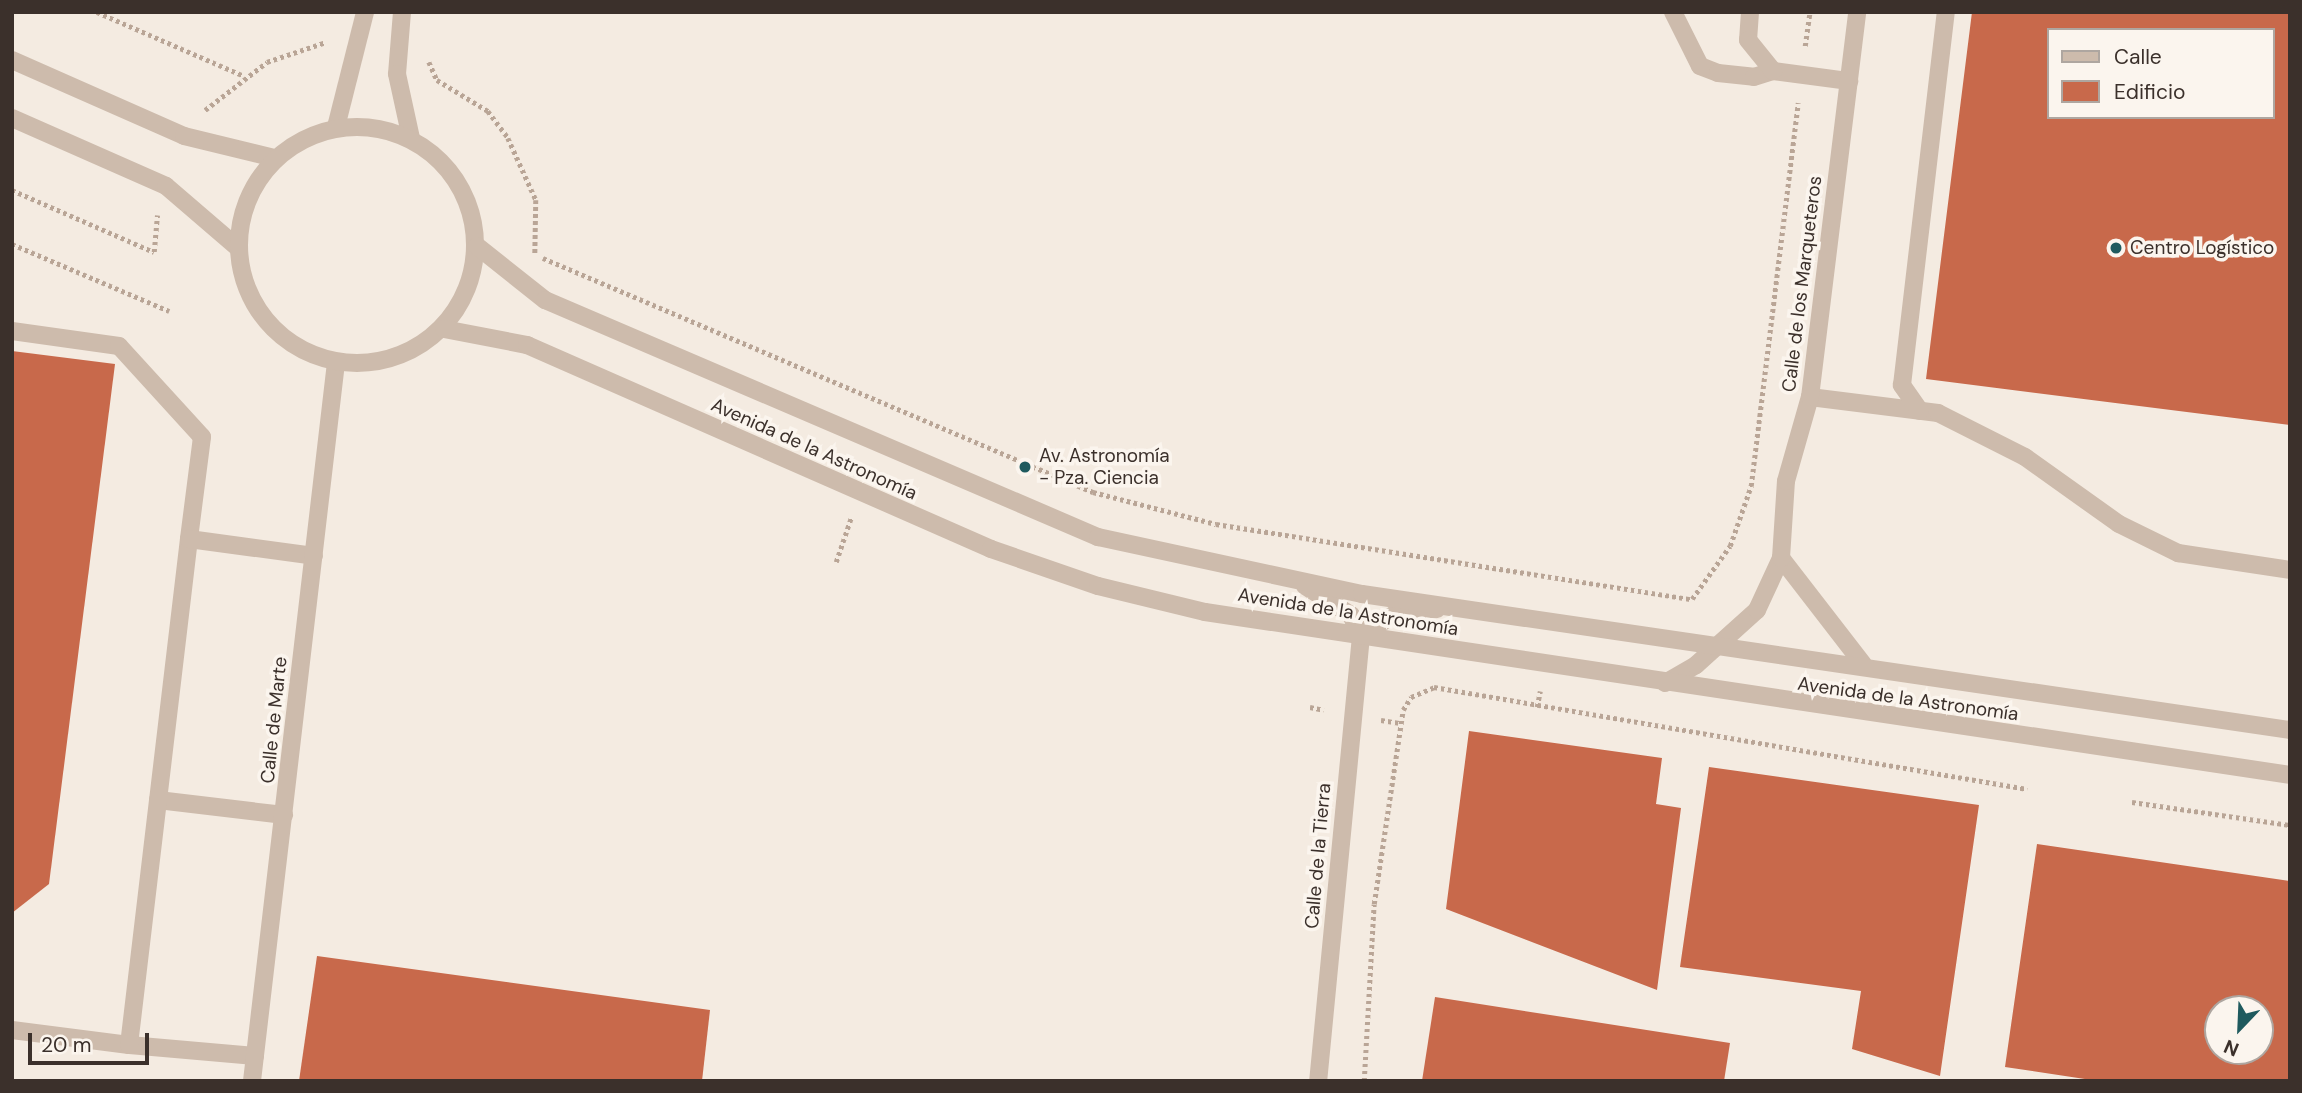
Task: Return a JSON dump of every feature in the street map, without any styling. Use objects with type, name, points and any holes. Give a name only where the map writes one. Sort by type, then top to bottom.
[{"type":"street","points":[[336,127],[365,12]]},
{"type":"street","points":[[402,12],[397,74],[411,138]]},
{"type":"street","points":[[1673,12],[1700,66],[1754,77],[1773,71],[1849,81]]},
{"type":"street","points":[[1751,12],[1748,40],[1773,71]]},
{"type":"street","name":"Calle de los Marqueteros","points":[[1665,683],[1721,642],[1757,610],[1781,558],[1786,481],[1810,397],[1857,12]]},
{"type":"street","points":[[1920,411],[1902,385],[1946,12]]},
{"type":"street","points":[[12,60],[184,136],[274,158]]},
{"type":"street","points":[[12,118],[166,186],[237,247]]},
{"type":"street","points":[[371,126],[411,138],[462,187],[477,246],[468,291],[444,329],[398,358],[336,363],[282,339],[250,300],[237,247],[247,197],[274,158],[336,127],[371,126]]},
{"type":"street","name":"Avenida de la Astronomía","points":[[477,246],[545,300],[1009,503],[1098,537],[1303,585],[1721,642],[2290,730]]},
{"type":"street","name":"Avenida de la Astronomía","points":[[444,329],[527,345],[991,549],[1098,586],[1205,612],[2290,775]]},
{"type":"street","points":[[12,331],[119,346],[202,437],[130,1045]]},
{"type":"street","name":"Calle de Marte","points":[[252,1081],[336,363]]},
{"type":"street","points":[[1810,397],[1938,413],[2025,457],[2119,524],[2178,553],[2290,570]]},
{"type":"street","points":[[189,539],[314,555]]},
{"type":"street","points":[[1781,558],[1863,664]]},
{"type":"street","points":[[1303,585],[1352,615],[1361,636],[1396,612],[1471,608]]},
{"type":"street","name":"Calle de la Tierra","points":[[1318,1081],[1361,636]]},
{"type":"street","points":[[158,800],[284,815]]},
{"type":"street","points":[[12,1030],[130,1045],[255,1056]]},
{"type":"path","points":[[97,12],[244,76]]},
{"type":"path","points":[[429,48],[437,80],[488,111],[508,138],[536,200],[536,255],[558,265],[1093,492],[1216,524],[1692,599],[1730,546],[1751,486],[1810,12]]},
{"type":"path","points":[[12,244],[169,312]]},
{"type":"path","points":[[1364,1081],[1374,905],[1403,710],[1411,697],[1434,687],[2027,789]]},
{"type":"path","points":[[2132,803],[2290,825]]},
{"type":"building","name":"Centro Logístico","points":[[1972,12],[2290,12],[2290,425],[1926,379]]},
{"type":"building","points":[[12,351],[115,364],[49,884],[12,913]]},
{"type":"building","points":[[1469,731],[1662,758],[1656,804],[1681,808],[1657,990],[1446,909]]},
{"type":"building","points":[[1709,767],[1979,805],[1940,1076],[1852,1049],[1861,991],[1680,967]]},
{"type":"building","points":[[2037,844],[2290,881],[2290,1081],[2098,1081],[2005,1067]]},
{"type":"building","points":[[317,956],[710,1010],[702,1081],[299,1081]]},
{"type":"building","points":[[1435,997],[1730,1043],[1724,1081],[1422,1081]]},
{"type":"place","name":"Centro Logístico","points":[[2116,248]]},
{"type":"place","name":"Av. Astronomía - Pza. Ciencia","points":[[1025,467]]}]
